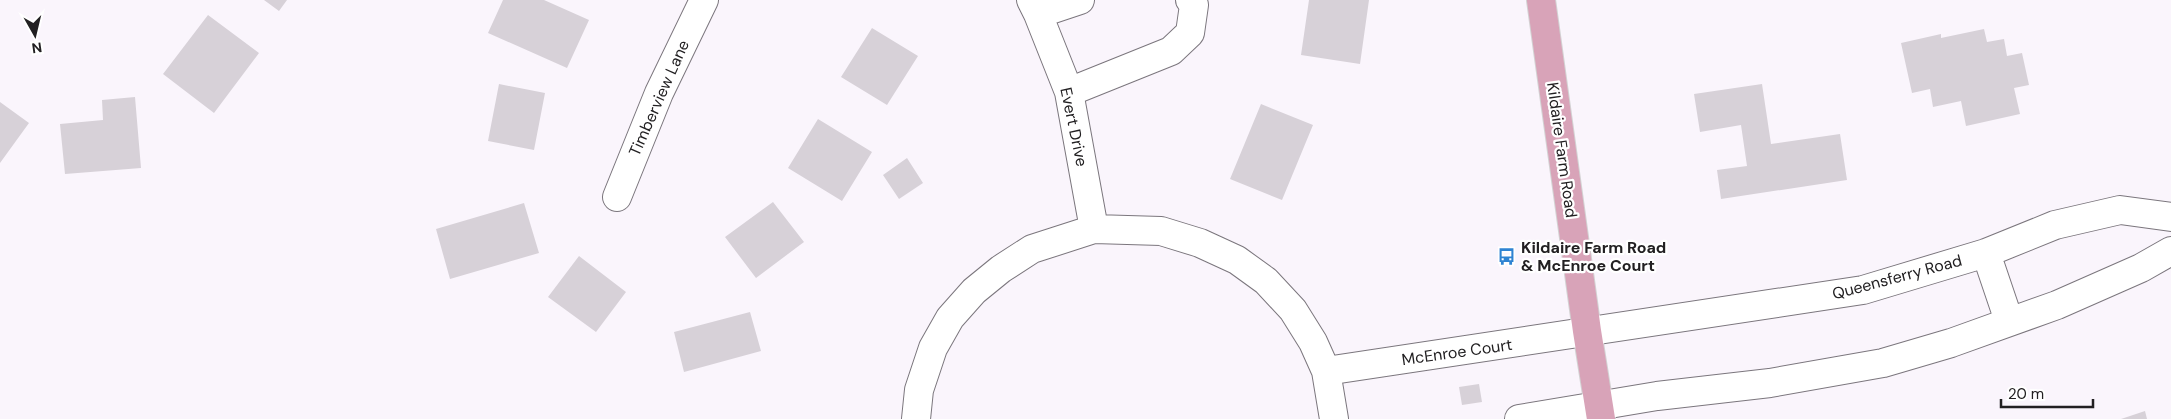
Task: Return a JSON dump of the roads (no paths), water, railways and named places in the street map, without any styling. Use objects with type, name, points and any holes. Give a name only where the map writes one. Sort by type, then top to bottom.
[{"type":"main road","name":"Kildaire Farm Road","points":[[1541,0],[1600,413]]},
{"type":"street","name":"Timberview Lane","points":[[617,197],[659,93],[704,0]]},
{"type":"street","points":[[1035,7],[1080,0]]},
{"type":"street","points":[[1069,92],[1171,51],[1190,33],[1194,5],[1190,0]]},
{"type":"street","name":"Evert Drive","points":[[1035,7],[1069,92],[1094,229]]},
{"type":"street","name":"Queensferry Road","points":[[1587,332],[1862,290],[1986,253],[2055,225],[2120,210],[2171,217]]},
{"type":"street","points":[[916,419],[919,390],[932,348],[950,318],[974,291],[1001,269],[1032,249],[1094,229],[1162,231],[1200,243],[1237,260],[1266,282],[1292,310],[1313,342],[1326,371],[1334,419]]},
{"type":"street","points":[[1519,419],[1600,413],[1657,396],[1770,383],[1883,363],[1951,343],[2057,305],[2141,268],[2171,251]]},
{"type":"street","points":[[1986,253],[2009,321]]},
{"type":"street","name":"McEnroe Court","points":[[1326,371],[1587,332]]},
{"type":"place","name":"Kildaire Farm Road & McEnroe Court","points":[[1507,256]]}]
